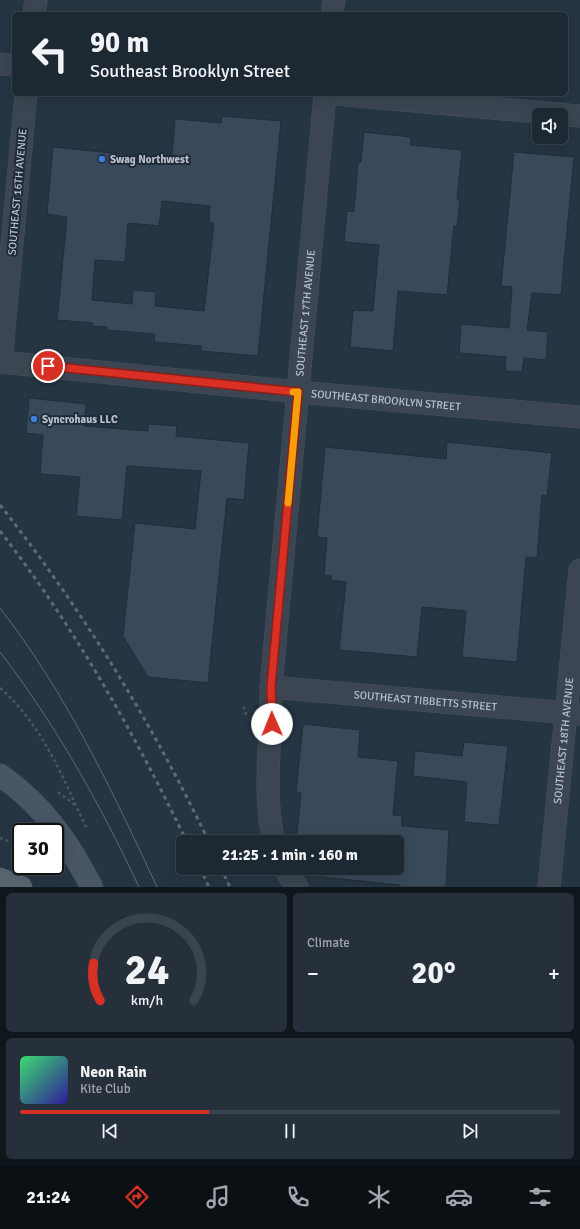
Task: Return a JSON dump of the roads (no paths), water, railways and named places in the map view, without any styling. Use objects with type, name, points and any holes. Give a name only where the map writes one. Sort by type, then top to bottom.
[{"type":"main road","points":[[0,879],[21,887]]},
{"type":"street","points":[[34,12],[36,0]]},
{"type":"street","points":[[332,12],[334,0]]},
{"type":"street","points":[[0,64],[12,65]]},
{"type":"street","name":"SOUTHEAST 16TH AVENUE","points":[[1,362],[26,96]]},
{"type":"street","name":"SOUTHEAST 17TH AVENUE","points":[[273,835],[267,800],[272,724],[271,687],[325,96]]},
{"type":"street","points":[[357,96],[580,116]]},
{"type":"street","name":"SOUTHEAST BROOKLYN STREET","points":[[1,362],[298,392],[580,417]]},
{"type":"street","name":"SOUTHEAST 18TH AVENUE","points":[[549,887],[573,714],[580,570]]},
{"type":"street","name":"SOUTHEAST TIBBETTS STREET","points":[[271,687],[573,714]]},
{"type":"street","points":[[0,775],[14,785],[54,826],[74,855],[92,887]]},
{"type":"tram line","points":[[0,608],[24,640],[67,708],[123,814],[157,887]]},
{"type":"tram line","points":[[0,652],[40,708],[76,766],[93,795],[139,887]]},
{"type":"railway","points":[[0,505],[59,585],[114,668],[164,754],[206,835]]},
{"type":"railway","points":[[0,531],[27,567],[78,642],[146,761],[184,835]]},
{"type":"railway","points":[[203,875],[209,887]]},
{"type":"railway","points":[[224,875],[230,887]]},
{"type":"place","name":"Swag Northwest","points":[[102,159]]},
{"type":"place","name":"Syncrohaus LLC","points":[[34,419]]}]
